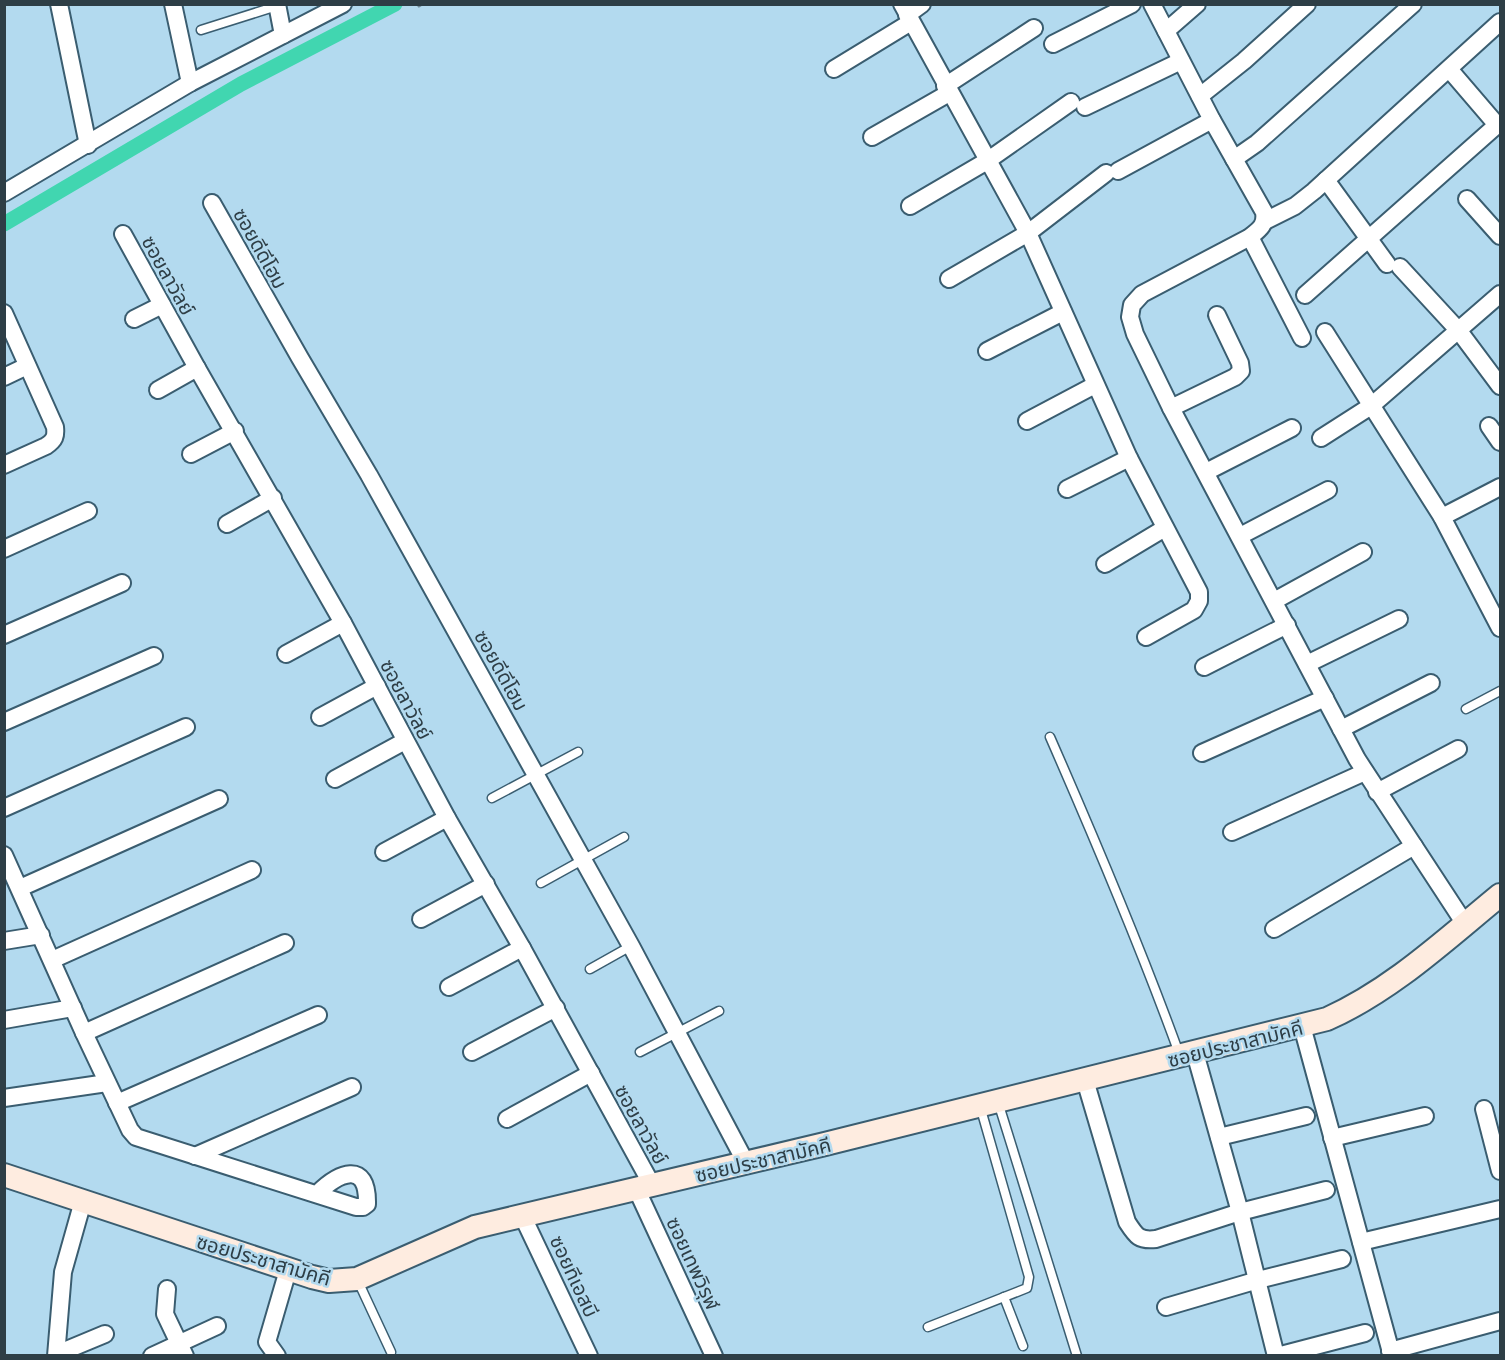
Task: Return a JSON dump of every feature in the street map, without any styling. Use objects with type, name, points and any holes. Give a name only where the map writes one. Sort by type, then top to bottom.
[{"type":"street","points":[[59,4],[88,145]]},
{"type":"street","points":[[173,4],[190,83]]},
{"type":"street","points":[[4,193],[190,83],[343,4]]},
{"type":"street","points":[[834,69],[922,4]]},
{"type":"street","points":[[1053,44],[1132,4]]},
{"type":"street","points":[[1152,4],[1212,120],[1264,212],[1265,222]]},
{"type":"street","points":[[1166,32],[1197,4]]},
{"type":"street","points":[[1200,96],[1244,61],[1307,4]]},
{"type":"street","points":[[1234,159],[1257,143],[1413,4]]},
{"type":"street","points":[[277,5],[283,35]]},
{"type":"street","points":[[907,14],[1028,233],[1129,458],[1199,592],[1200,601],[1194,610],[1146,637]]},
{"type":"street","points":[[1465,924],[1377,792],[1341,729],[1171,408],[1135,334],[1130,317],[1132,305],[1142,294],[1250,237],[1260,230],[1265,222],[1295,206],[1500,22]]},
{"type":"street","points":[[872,137],[947,90],[1034,28]]},
{"type":"street","points":[[910,206],[1078,105],[1181,60]]},
{"type":"street","points":[[1305,295],[1499,123],[1449,69]]},
{"type":"street","points":[[948,279],[1028,233],[1112,172],[1212,120]]},
{"type":"street","points":[[1326,180],[1368,239],[1459,331],[1500,386]]},
{"type":"street","points":[[1467,200],[1500,236]]},
{"type":"street","name":"ซอยดีดีโฮม","points":[[212,203],[369,475],[632,946],[746,1163]]},
{"type":"street","name":"ซอยลาวัลย์","points":[[123,234],[343,623],[447,818],[556,1008],[591,1073],[644,1187]]},
{"type":"street","points":[[1250,237],[1302,338]]},
{"type":"street","points":[[1322,438],[1371,406],[1500,294]]},
{"type":"street","points":[[134,319],[162,305]]},
{"type":"street","points":[[987,351],[1063,312]]},
{"type":"street","points":[[4,313],[55,426],[56,436],[46,446],[4,465]]},
{"type":"street","points":[[1171,408],[1235,377],[1241,371],[1240,363],[1216,315]]},
{"type":"street","points":[[1325,332],[1442,517],[1500,628]]},
{"type":"street","points":[[4,377],[27,366]]},
{"type":"street","points":[[158,390],[197,368]]},
{"type":"street","points":[[1027,421],[1095,385]]},
{"type":"street","points":[[1489,426],[1500,442]]},
{"type":"street","points":[[1206,472],[1292,428]]},
{"type":"street","points":[[191,454],[235,431]]},
{"type":"street","points":[[1067,489],[1129,458]]},
{"type":"street","points":[[1442,517],[1500,487]]},
{"type":"street","points":[[1240,536],[1328,490]]},
{"type":"street","points":[[227,524],[273,498]]},
{"type":"street","points":[[4,549],[88,512]]},
{"type":"street","points":[[1105,564],[1165,528]]},
{"type":"street","points":[[1274,601],[1363,552]]},
{"type":"street","points":[[4,635],[122,583]]},
{"type":"street","points":[[1307,664],[1399,619]]},
{"type":"street","points":[[286,654],[343,623]]},
{"type":"street","points":[[1204,667],[1287,625]]},
{"type":"street","points":[[4,722],[154,656]]},
{"type":"street","points":[[1341,729],[1431,683]]},
{"type":"street","points":[[320,717],[377,686]]},
{"type":"street","points":[[1202,753],[1325,698]]},
{"type":"street","points":[[4,808],[186,727]]},
{"type":"street","points":[[335,779],[405,741]]},
{"type":"street","points":[[1377,792],[1458,749]]},
{"type":"street","points":[[1232,832],[1365,772]]},
{"type":"street","points":[[20,888],[219,799]]},
{"type":"street","points":[[384,852],[447,818]]},
{"type":"street","points":[[1274,929],[1414,846]]},
{"type":"street","points":[[5,857],[107,1083],[130,1130],[136,1137],[317,1194]]},
{"type":"street","points":[[52,960],[252,870]]},
{"type":"street","points":[[421,919],[486,884]]},
{"type":"street","name":"ซอยประชาสามัคคี","points":[[4,1175],[288,1270],[329,1281],[357,1279],[475,1227],[989,1104],[1327,1019],[1367,1000],[1396,980],[1500,895]]},
{"type":"street","points":[[4,941],[41,935]]},
{"type":"street","points":[[84,1033],[285,943]]},
{"type":"street","points":[[449,987],[522,948]]},
{"type":"street","points":[[4,1020],[73,1008]]},
{"type":"street","points":[[472,1052],[556,1008]]},
{"type":"street","points":[[117,1103],[318,1015]]},
{"type":"street","points":[[1302,1026],[1391,1353],[1500,1321]]},
{"type":"street","points":[[1187,1054],[1219,1137],[1276,1356],[1365,1333]]},
{"type":"street","points":[[507,1119],[591,1073]]},
{"type":"street","points":[[1085,1080],[1127,1222],[1135,1234],[1144,1240],[1156,1239],[1240,1212],[1326,1190]]},
{"type":"street","points":[[4,1098],[107,1083]]},
{"type":"street","points":[[195,1156],[352,1087]]},
{"type":"street","points":[[1484,1109],[1500,1171]]},
{"type":"street","points":[[1219,1137],[1306,1116]]},
{"type":"street","points":[[1332,1138],[1425,1116]]},
{"type":"street","name":"ซอยเทพวิรุฬ","points":[[644,1187],[714,1356]]},
{"type":"street","points":[[83,1201],[63,1272],[56,1355],[105,1335]]},
{"type":"street","points":[[1361,1242],[1500,1209]]},
{"type":"street","name":"ซอยทีเอสบี","points":[[522,1215],[589,1356]]},
{"type":"street","points":[[1166,1307],[1342,1259]]},
{"type":"street","points":[[277,1356],[267,1342],[288,1270]]},
{"type":"street","points":[[167,1289],[165,1314],[182,1349]]},
{"type":"street","points":[[152,1356],[182,1349],[217,1326]]},
{"type":"lane","points":[[201,30],[277,5]]},
{"type":"lane","points":[[1466,709],[1500,691]]},
{"type":"lane","points":[[1050,737],[1160,999],[1187,1054]]},
{"type":"lane","points":[[492,798],[578,752]]},
{"type":"lane","points":[[541,883],[624,837]]},
{"type":"lane","points":[[590,969],[632,946]]},
{"type":"lane","points":[[640,1052],[719,1011]]},
{"type":"lane","points":[[928,1327],[1027,1288],[1029,1277],[989,1104]]},
{"type":"lane","points":[[989,1104],[1077,1356]]},
{"type":"lane","points":[[357,1279],[391,1352]]},
{"type":"lane","points":[[1004,1297],[1023,1346]]},
{"type":"waterway","points":[[4,224],[241,84],[395,4]]}]
